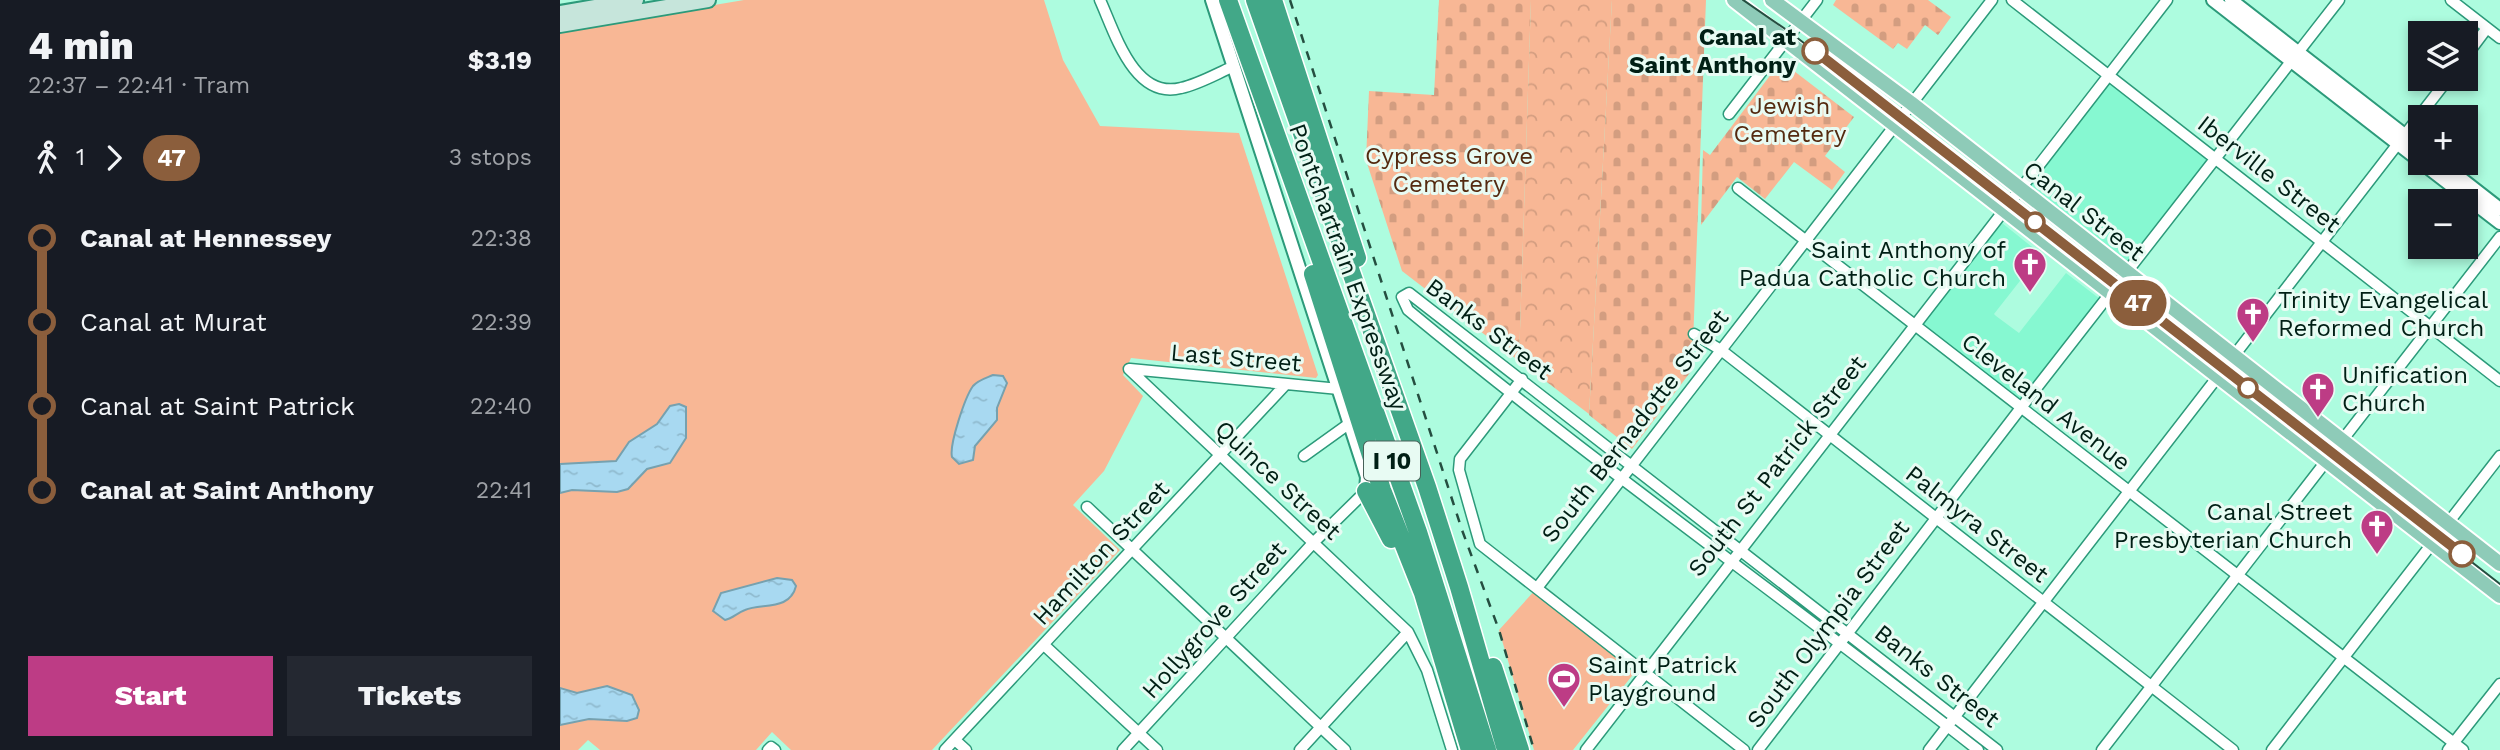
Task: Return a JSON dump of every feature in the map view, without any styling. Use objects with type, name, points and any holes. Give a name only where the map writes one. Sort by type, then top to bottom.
[{"type":"highway","name":"Pontchartrain Expressway","points":[[1228,0],[1430,569],[1488,750]]},
{"type":"highway","name":"Pontchartrain Expressway","points":[[1255,0],[1460,587],[1506,750]]},
{"type":"highway","points":[[1273,0],[1367,293],[1363,312]]},
{"type":"highway","points":[[1289,174],[1286,187],[1349,390],[1382,490],[1423,593],[1471,750]]},
{"type":"highway","points":[[1366,491],[1395,546],[1444,674],[1450,681]]},
{"type":"highway","points":[[1460,587],[1468,592],[1520,750]]},
{"type":"main road","points":[[560,13],[636,0]]},
{"type":"main road","points":[[560,25],[708,0]]},
{"type":"main road","name":"Canal Street","points":[[1734,0],[2500,596]]},
{"type":"main road","name":"Canal Street","points":[[1772,0],[1911,103],[2500,564]]},
{"type":"main road","points":[[1925,148],[1942,129]]},
{"type":"main road","points":[[2167,335],[2181,316]]},
{"type":"street","points":[[1100,0],[1130,62],[1148,84],[1160,89],[1182,88],[1232,67]]},
{"type":"street","points":[[1212,0],[1367,477],[1366,491]]},
{"type":"street","points":[[1729,114],[1817,0]]},
{"type":"street","name":"South Bernadotte Street","points":[[1537,588],[1992,0]]},
{"type":"street","name":"Iberville Street","points":[[2012,0],[2500,381]]},
{"type":"street","name":"South St Patrick Street","points":[[1586,750],[1739,548],[2167,0]]},
{"type":"street","points":[[2213,0],[2295,57],[2408,146]]},
{"type":"street","points":[[2231,0],[2295,57]]},
{"type":"street","name":"South Olympia Street","points":[[1758,750],[2339,0]]},
{"type":"street","points":[[2451,0],[2500,38]]},
{"type":"street","points":[[2478,40],[2487,28]]},
{"type":"street","points":[[1929,750],[2129,493],[2217,374],[2439,91]]},
{"type":"street","points":[[2402,139],[2408,142]]},
{"type":"street","points":[[2438,175],[2500,223]]},
{"type":"street","points":[[2456,175],[2500,209]]},
{"type":"street","name":"Cleveland Avenue","points":[[1738,188],[2129,493],[2239,574],[2451,746],[2463,750]]},
{"type":"street","points":[[2102,750],[2324,460],[2500,237]]},
{"type":"street","name":"Banks Street","points":[[1978,750],[1731,559],[1511,395],[1408,310],[1402,298],[1409,293],[1474,342],[1997,750]]},
{"type":"street","name":"Palmyra Street","points":[[1694,334],[1721,350],[1829,433],[1935,519],[2233,750]]},
{"type":"street","points":[[1463,356],[1474,342]]},
{"type":"street","name":"Last Street","points":[[1129,369],[1339,389]]},
{"type":"street","name":"Quince Street","points":[[1129,369],[1408,632],[1427,670],[1452,750]]},
{"type":"street","points":[[1522,379],[1460,459],[1459,470],[1479,544],[1744,750]]},
{"type":"street","name":"Hamilton Street","points":[[945,750],[1286,384]]},
{"type":"street","points":[[1304,456],[1350,423]]},
{"type":"street","points":[[2272,750],[2500,456]]},
{"type":"street","name":"Hollygrove Street","points":[[1123,750],[1314,542],[1366,491]]},
{"type":"street","points":[[1087,508],[1345,750]]},
{"type":"street","points":[[1300,750],[1408,632]]},
{"type":"street","points":[[1044,645],[1157,750]]},
{"type":"street","points":[[2451,746],[2500,684]]},
{"type":"street","points":[[955,740],[966,750]]},
{"type":"shaded area","points":[[2110,82],[2208,159],[2127,261],[2029,185]]},
{"type":"shaded area","points":[[2002,223],[2041,254],[1994,314],[1996,316],[2019,333],[2066,273],[2100,299],[2019,402],[1921,326]]},
{"type":"green space","points":[[744,0],[1044,0],[1063,60],[1100,126],[1239,133],[1318,375],[1316,378],[1131,358],[1123,375],[1143,396],[1104,471],[1073,505],[1120,550],[932,750],[791,750],[772,732],[756,750],[600,750],[588,740],[578,750],[560,750],[560,31]]},
{"type":"green space","name":"Cypress Grove Cemetery","points":[[1439,0],[1531,0],[1519,361],[1402,271],[1366,160],[1369,91],[1434,95]]},
{"type":"green space","points":[[1531,0],[1612,0],[1589,414],[1519,361]]},
{"type":"green space","points":[[1612,0],[1706,0],[1692,370],[1632,449],[1589,415]]},
{"type":"green space","points":[[1836,0],[1928,0],[1951,17],[1938,35],[1925,25],[1907,49],[1898,43],[1893,49],[1833,5]]},
{"type":"green space","name":"Jewish Cemetery","points":[[1781,61],[1854,117],[1825,156],[1845,172],[1832,190],[1794,162],[1765,199],[1737,177],[1701,225],[1703,150],[1710,155]]},
{"type":"green space","name":"Saint Patrick Playground","points":[[1537,588],[1639,667],[1573,750],[1534,750],[1499,630]]},
{"type":"water","points":[[993,375],[1003,376],[1007,383],[997,408],[997,420],[975,446],[973,460],[959,464],[952,457],[952,451],[962,410],[973,386]]},
{"type":"water","points":[[679,404],[686,407],[686,438],[670,463],[647,469],[628,489],[617,492],[572,490],[560,493],[560,464],[616,461],[629,442],[657,424],[670,406]]},
{"type":"water","points":[[777,578],[792,580],[796,586],[793,594],[782,603],[745,610],[725,620],[713,611],[721,593]]},
{"type":"water","points":[[607,686],[632,695],[639,710],[637,718],[627,721],[589,719],[560,725],[560,688],[577,693]]},
{"type":"tram line","points":[[1743,0],[1791,33],[2500,584]]},
{"type":"tram line","name":"47","points":[[1815,51],[2462,554]]},
{"type":"railway","points":[[1290,0],[1462,530],[1499,630],[1534,750]]},
{"type":"place","name":"Canal at Saint Anthony","points":[[1815,51]]},
{"type":"place","name":"Saint Anthony of Padua Catholic Church","points":[[2030,294]]},
{"type":"place","name":"Trinity Evangelical Reformed Church","points":[[2253,344]]},
{"type":"place","name":"Unification Church","points":[[2318,419]]},
{"type":"place","name":"Canal Street Presbyterian Church","points":[[2377,556]]},
{"type":"place","name":"Saint Patrick Playground","points":[[1564,709]]}]
